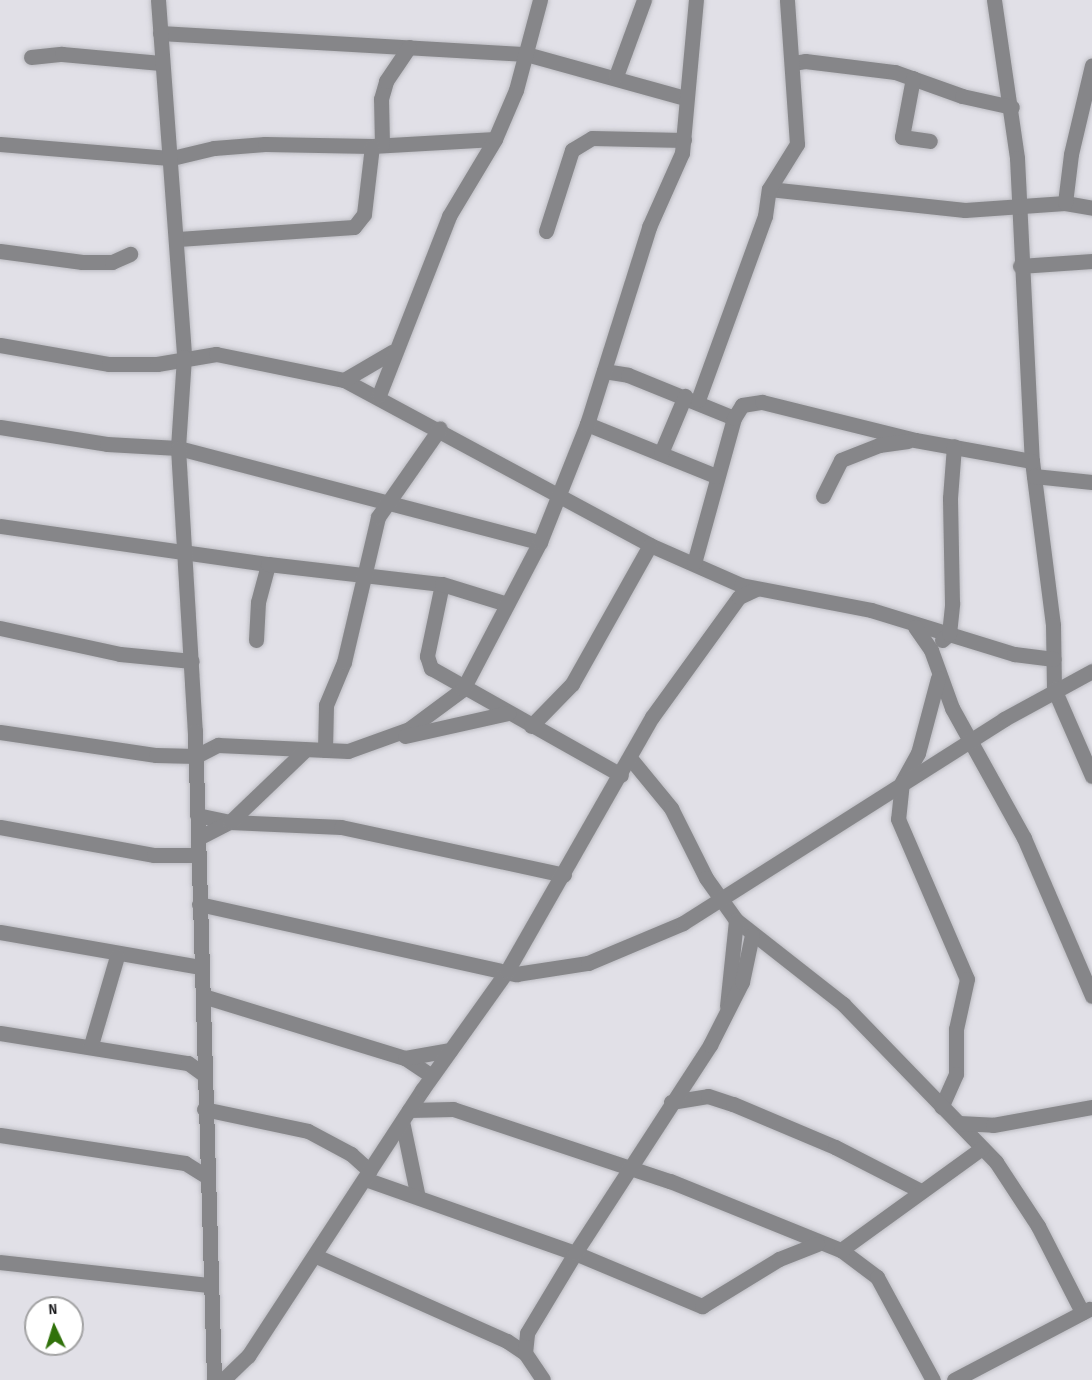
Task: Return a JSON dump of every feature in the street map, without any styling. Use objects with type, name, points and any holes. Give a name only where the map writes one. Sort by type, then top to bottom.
[{"type":"street","points":[[379,395],[392,352],[460,192],[495,139],[526,54],[540,0]]},
{"type":"street","points":[[616,76],[644,0]]},
{"type":"street","points":[[390,739],[463,689],[540,542],[587,424],[649,227],[684,140],[685,98],[696,0]]},
{"type":"street","points":[[661,453],[691,398],[765,216],[769,189],[797,144],[787,0]]},
{"type":"street","points":[[994,0],[1004,87],[1012,107],[1033,469],[1054,659],[1054,689],[1092,777]]},
{"type":"street","points":[[159,2],[161,63],[172,158],[178,239],[184,357],[178,448],[187,554],[196,756],[208,1285],[214,1380]]},
{"type":"street","points":[[159,33],[526,54],[616,76],[685,98]]},
{"type":"street","points":[[178,239],[354,227],[364,213],[377,145],[381,99],[386,81],[409,47]]},
{"type":"street","points":[[31,57],[62,54],[161,63]]},
{"type":"street","points":[[793,63],[805,61],[913,78],[1012,107]]},
{"type":"street","points":[[1065,203],[1071,154],[1092,64]]},
{"type":"street","points":[[913,78],[902,137],[930,141]]},
{"type":"street","points":[[546,231],[572,150],[592,138],[684,140]]},
{"type":"street","points":[[0,144],[172,158],[214,148],[265,144],[377,145],[495,139]]},
{"type":"street","points":[[769,189],[941,209],[1065,203],[1092,208]]},
{"type":"street","points":[[0,251],[82,262],[112,262],[130,254]]},
{"type":"street","points":[[1020,266],[1092,261]]},
{"type":"street","points":[[0,345],[109,364],[157,364],[184,357],[252,359],[344,380],[379,395],[650,545],[730,580],[756,590],[871,610],[915,627],[949,634],[1014,654],[1054,659]]},
{"type":"street","points":[[344,380],[392,352]]},
{"type":"street","points":[[606,364],[734,418]]},
{"type":"street","points":[[694,563],[716,476],[734,418],[747,402],[762,402],[915,440],[954,446],[1033,469],[1092,482]]},
{"type":"street","points":[[587,424],[716,476]]},
{"type":"street","points":[[0,427],[107,444],[178,448],[294,481],[389,500],[540,542]]},
{"type":"street","points":[[325,750],[326,705],[344,662],[378,517],[440,428]]},
{"type":"street","points":[[823,496],[841,460],[879,445],[915,440]]},
{"type":"street","points":[[931,650],[949,634],[954,446]]},
{"type":"street","points":[[0,526],[187,554],[442,584],[507,604]]},
{"type":"street","points":[[531,726],[572,684],[650,545]]},
{"type":"street","points":[[256,640],[258,602],[268,564]]},
{"type":"street","points":[[730,580],[739,597]]},
{"type":"street","points":[[442,584],[427,656],[431,668],[463,689],[621,775]]},
{"type":"street","points":[[223,1380],[248,1356],[316,1256],[405,1115],[507,971],[564,875],[652,717],[739,597],[756,590]]},
{"type":"street","points":[[915,627],[931,650],[938,678],[1024,838],[1092,996]]},
{"type":"street","points":[[0,628],[120,654],[192,661]]},
{"type":"street","points":[[199,904],[507,971],[527,973],[588,963],[647,942],[719,900],[970,740],[1054,689],[1092,671]]},
{"type":"street","points":[[938,678],[918,753],[902,782],[899,830],[967,979],[957,1029],[956,1074],[941,1107]]},
{"type":"street","points":[[0,732],[103,750],[196,756],[218,745],[348,751],[390,739],[508,713]]},
{"type":"street","points":[[198,838],[230,822],[305,750]]},
{"type":"street","points":[[630,758],[671,808],[719,900],[752,935],[843,1004],[982,1148],[1027,1208],[1089,1310],[954,1380]]},
{"type":"street","points":[[198,815],[230,822],[341,827],[564,875]]},
{"type":"street","points":[[0,827],[162,856],[198,855]]},
{"type":"street","points":[[726,1015],[736,920]]},
{"type":"street","points":[[0,932],[117,956],[201,967]]},
{"type":"street","points":[[525,1353],[527,1333],[726,1015],[749,961],[752,935]]},
{"type":"street","points":[[749,961],[771,950]]},
{"type":"street","points":[[91,1045],[117,956]]},
{"type":"street","points":[[203,996],[405,1058],[432,1076]]},
{"type":"street","points":[[4,1036],[91,1045],[203,1067]]},
{"type":"street","points":[[405,1058],[450,1050]]},
{"type":"street","points":[[422,1090],[453,1109],[703,1194],[817,1244],[841,1250],[877,1277],[933,1380]]},
{"type":"street","points":[[671,1102],[708,1096],[733,1104],[835,1147],[919,1190]]},
{"type":"street","points":[[959,1123],[993,1125],[1092,1107]]},
{"type":"street","points":[[204,1109],[308,1131],[351,1154],[368,1175],[575,1253],[702,1306],[749,1275],[817,1244]]},
{"type":"street","points":[[405,1115],[453,1109]]},
{"type":"street","points":[[405,1115],[417,1193]]},
{"type":"street","points":[[0,1135],[185,1163],[206,1176]]},
{"type":"street","points":[[841,1250],[919,1190],[982,1148]]},
{"type":"street","points":[[185,1163],[205,1155]]},
{"type":"street","points":[[316,1256],[507,1341],[525,1353],[543,1380]]},
{"type":"street","points":[[0,1262],[208,1285]]},
{"type":"street","points":[[507,1341],[527,1333]]}]
